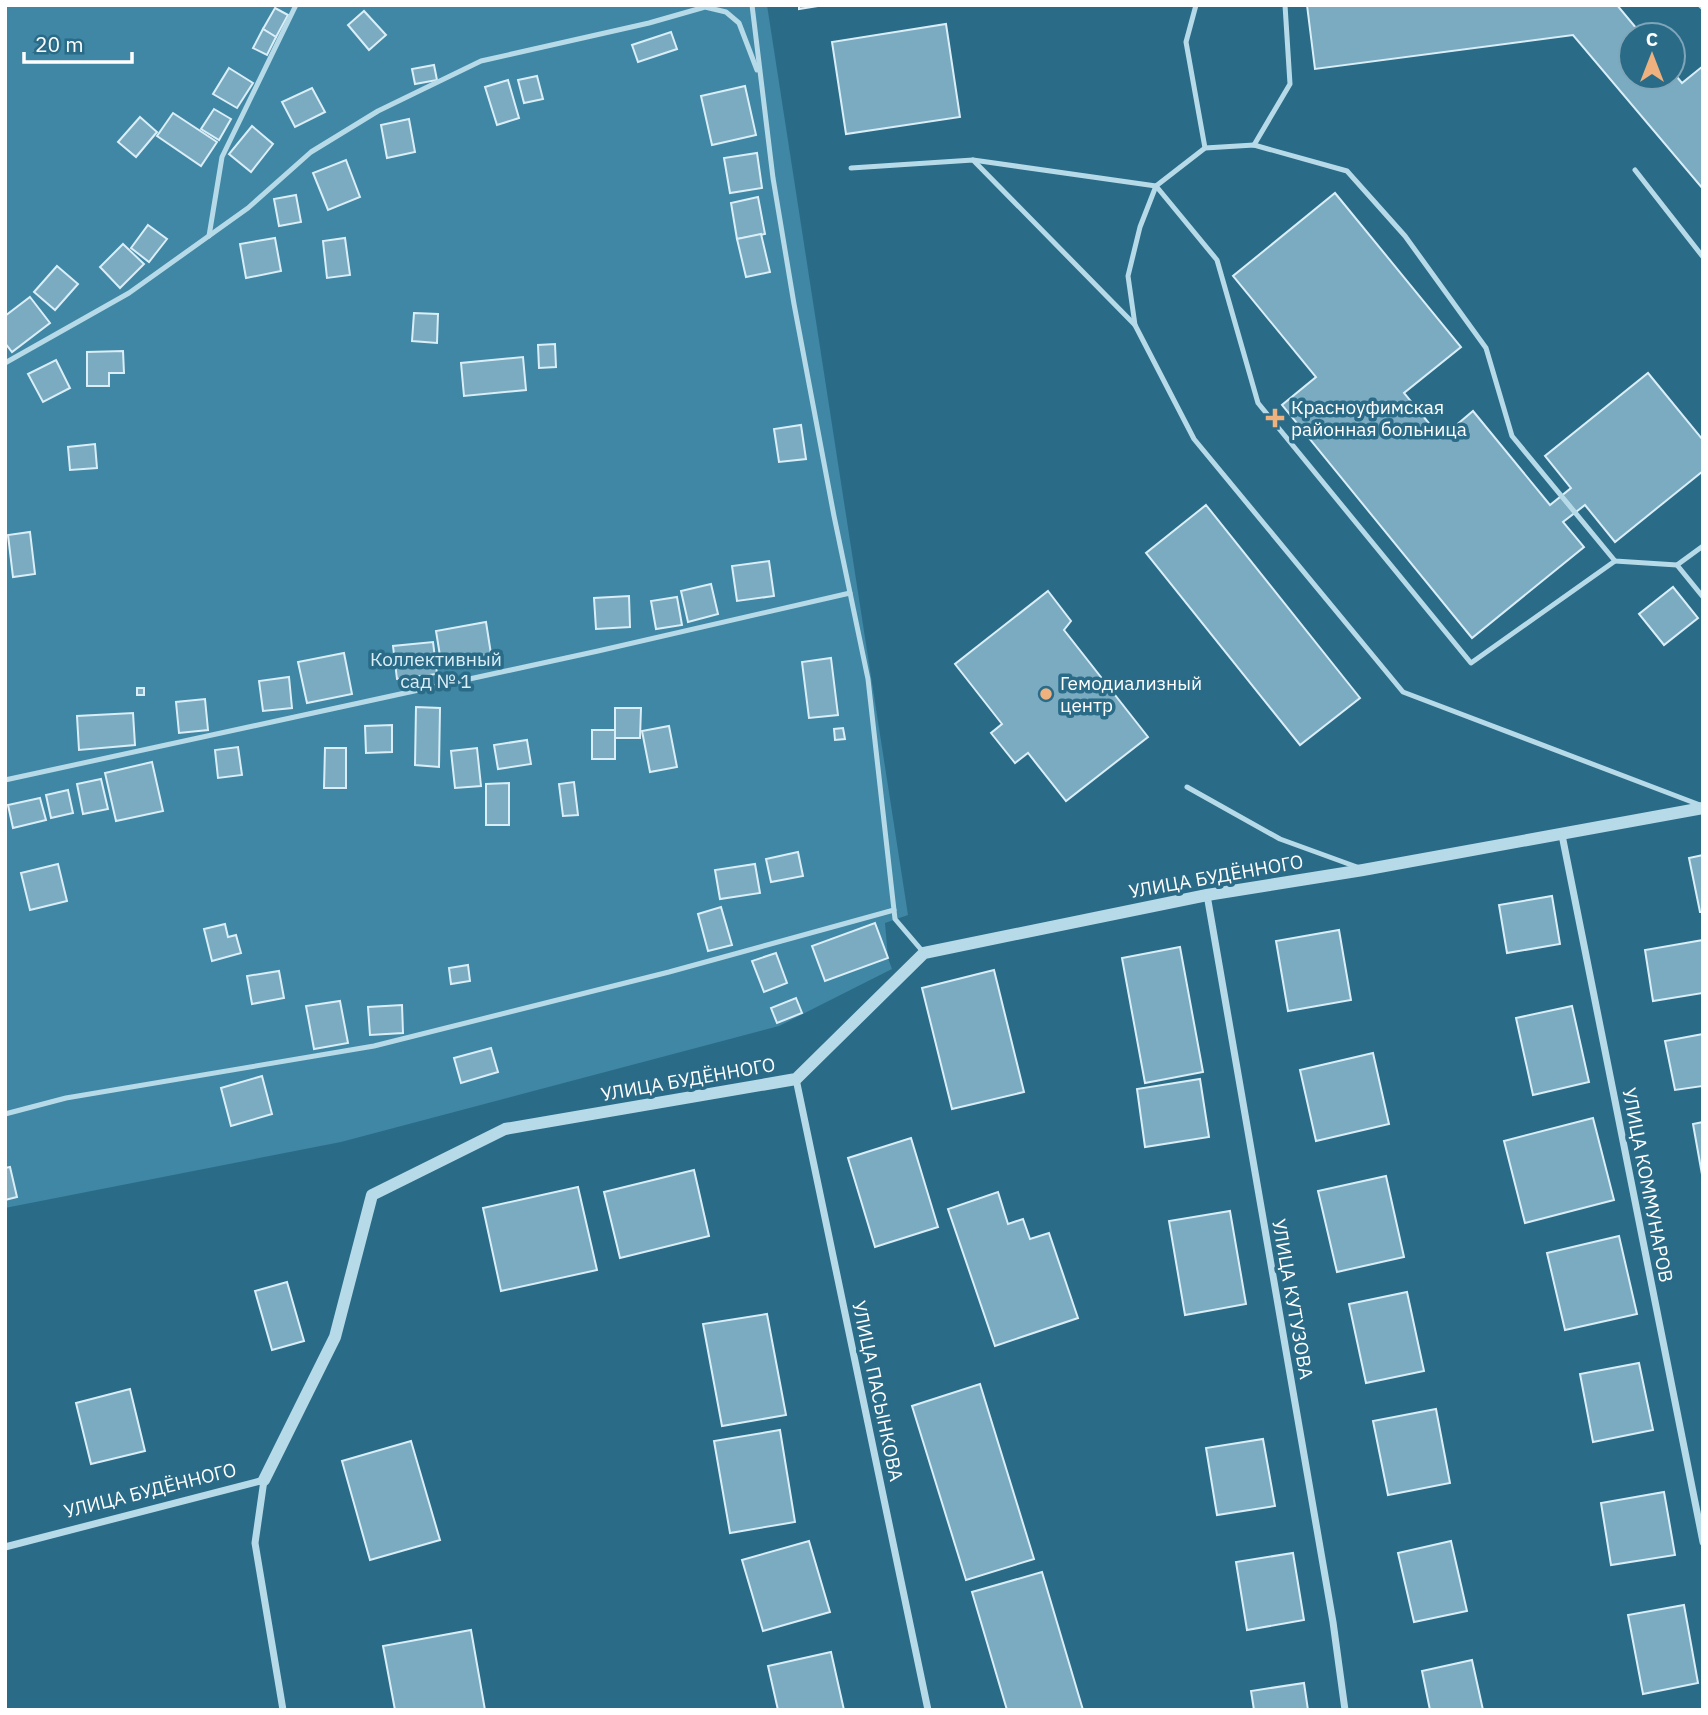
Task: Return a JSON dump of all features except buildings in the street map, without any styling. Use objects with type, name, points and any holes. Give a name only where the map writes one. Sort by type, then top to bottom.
[{"type":"street","name":"УЛИЦА БУДЁННОГО","points":[[5,1546],[264,1480],[335,1337],[372,1195],[505,1129],[796,1080],[924,953],[1207,895],[1562,835],[1703,807]]},
{"type":"street","name":"УЛИЦА КОММУНАРОВ","points":[[1562,835],[1703,1542]]},
{"type":"street","name":"УЛИЦА КУТУЗОВА","points":[[1207,895],[1333,1622],[1345,1710]]},
{"type":"street","name":"УЛИЦА ПАСЫНКОВА","points":[[796,1080],[928,1710]]},
{"type":"street","points":[[264,1480],[255,1543],[283,1710]]},
{"type":"lane","points":[[209,236],[222,157],[296,5]]},
{"type":"lane","points":[[752,5],[773,178],[794,304],[868,679],[895,919],[924,953]]},
{"type":"lane","points":[[1196,5],[1186,42],[1205,148]]},
{"type":"lane","points":[[1254,145],[1290,84],[1285,5]]},
{"type":"lane","points":[[5,363],[129,293],[248,208],[311,152],[378,111],[481,61],[649,23],[704,6],[726,12],[739,23],[761,79]]},
{"type":"lane","points":[[1135,325],[1128,276],[1140,227],[1156,186],[1205,148],[1254,145],[1347,171],[1405,236],[1486,348],[1512,436],[1615,561]]},
{"type":"lane","points":[[973,160],[1135,325],[1194,439],[1403,692],[1703,807]]},
{"type":"lane","points":[[851,168],[973,160],[1156,186],[1217,260],[1258,403],[1471,663],[1615,561],[1677,565],[1703,546]]},
{"type":"lane","points":[[1635,170],[1703,257]]},
{"type":"lane","points":[[1677,565],[1703,597]]},
{"type":"lane","points":[[5,780],[598,652],[850,593]]},
{"type":"lane","points":[[1187,787],[1280,839],[1363,870]]},
{"type":"lane","points":[[5,1114],[66,1098],[374,1046],[668,972],[894,910]]},
{"type":"green space","name":"Коллективный сад № 1","points":[[5,5],[767,5],[908,915],[885,923],[888,958],[892,969],[779,1026],[341,1142],[5,1208]]},
{"type":"place","name":"Красноуфимская районная больница","points":[[1275,418]]},
{"type":"place","name":"Гемодиализный центр","points":[[1046,694]]}]
